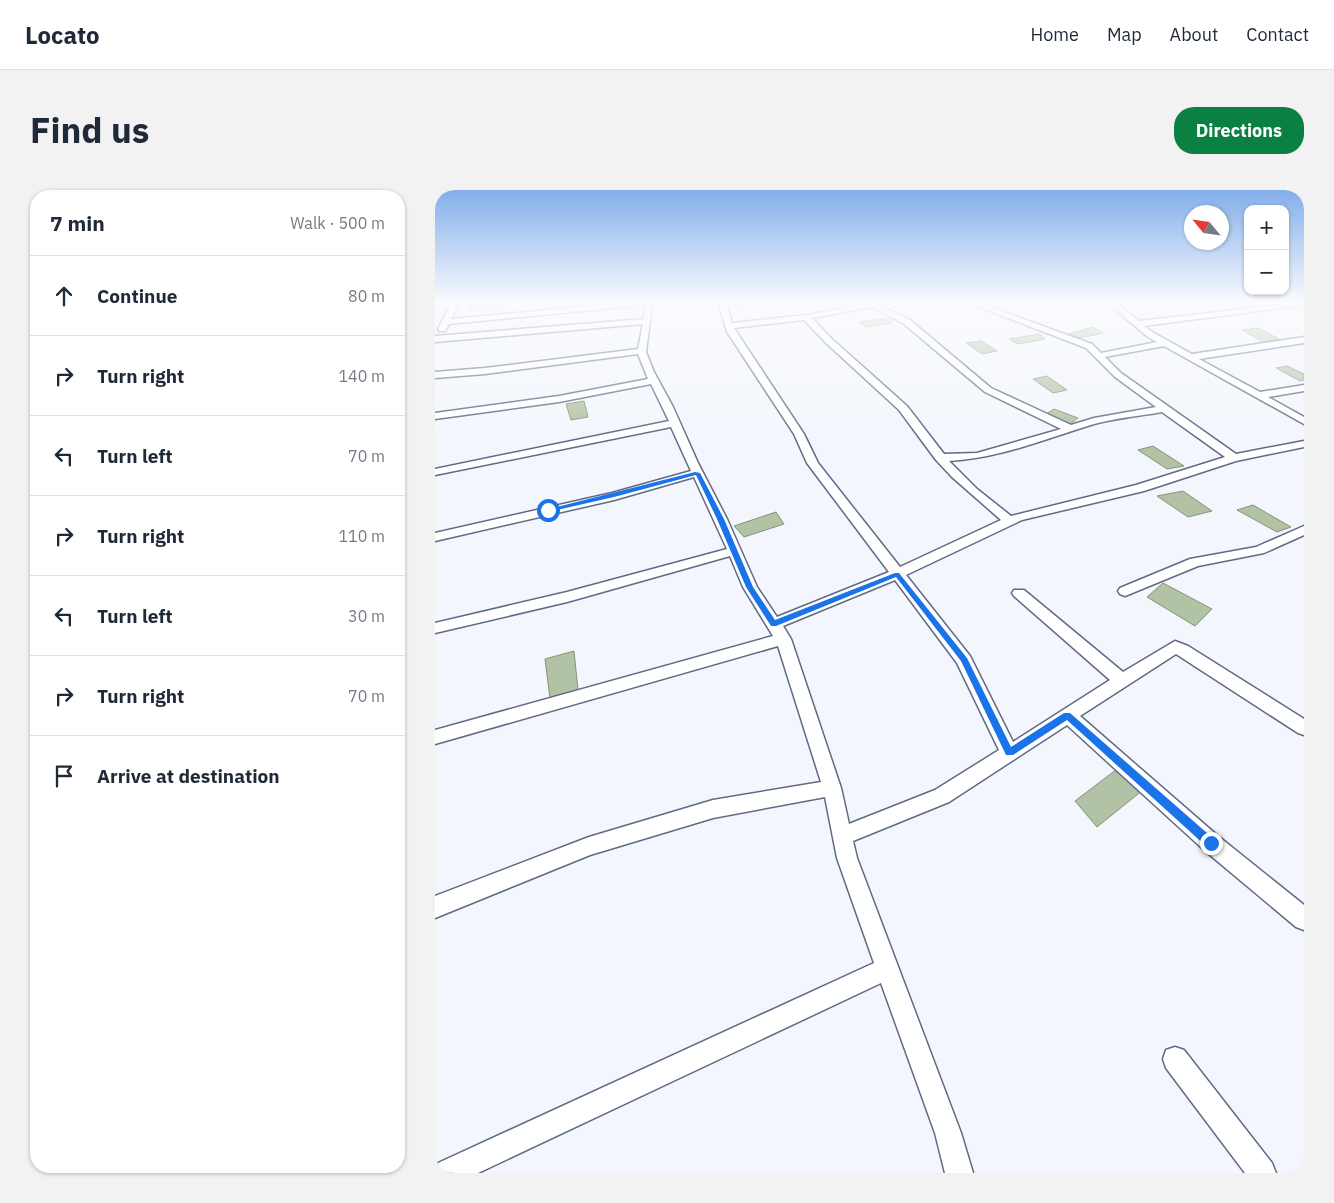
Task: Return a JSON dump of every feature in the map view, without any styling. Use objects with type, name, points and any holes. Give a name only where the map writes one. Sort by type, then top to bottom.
[{"type":"street","points":[[643,348],[653,381],[675,423],[750,587],[778,632],[832,788],[847,858],[947,1133],[959,1173]]},
{"type":"street","points":[[741,348],[799,434],[813,463],[964,660],[1009,752]]},
{"type":"street","points":[[836,348],[905,410],[940,458],[964,484],[1010,521]]},
{"type":"street","points":[[938,348],[989,390],[1070,429]]},
{"type":"street","points":[[1091,348],[1119,375],[1234,458]]},
{"type":"street","points":[[1099,356],[1141,348]]},
{"type":"street","points":[[1175,348],[1304,421]]},
{"type":"street","points":[[1191,357],[1252,348]]},
{"type":"street","points":[[435,375],[485,371],[642,351]]},
{"type":"street","points":[[435,416],[559,399],[653,381]]},
{"type":"street","points":[[1260,395],[1304,388]]},
{"type":"street","points":[[940,458],[977,456],[1094,421],[1164,409]]},
{"type":"street","points":[[435,472],[675,423]]},
{"type":"street","points":[[435,737],[778,632],[1019,517],[1140,488],[1234,458],[1304,444]]},
{"type":"street","points":[[435,537],[614,496],[697,473]]},
{"type":"street","points":[[1125,591],[1195,562],[1259,550],[1304,530]]},
{"type":"street","points":[[435,628],[567,597],[734,551]]},
{"type":"street","points":[[1019,593],[1122,681]]},
{"type":"street","points":[[842,836],[942,796],[1175,647],[1183,650],[1304,728]]},
{"type":"street","points":[[1067,716],[1211,843],[1304,918]]},
{"type":"street","points":[[435,907],[599,843],[713,809],[832,788]]},
{"type":"street","points":[[448,1173],[887,968]]},
{"type":"street","points":[[1175,1059],[1262,1173]]},
{"type":"building","points":[[973,348],[992,348],[997,351],[982,354]]},
{"type":"building","points":[[1287,366],[1304,374],[1304,380],[1300,381],[1276,368]]},
{"type":"building","points":[[1047,376],[1067,390],[1053,393],[1033,379]]},
{"type":"building","points":[[584,401],[588,417],[571,420],[566,404]]},
{"type":"building","points":[[1054,409],[1078,418],[1069,425],[1044,415]]},
{"type":"building","points":[[1153,446],[1184,466],[1167,469],[1138,450]]},
{"type":"building","points":[[1183,491],[1212,511],[1188,517],[1157,496]]},
{"type":"building","points":[[1253,505],[1291,527],[1277,532],[1237,510]]},
{"type":"building","points":[[776,512],[784,524],[744,537],[734,526]]},
{"type":"building","points":[[1163,583],[1212,609],[1195,626],[1147,597]]},
{"type":"building","points":[[574,651],[578,690],[550,698],[545,659]]},
{"type":"building","points":[[1121,766],[1143,790],[1097,827],[1075,801]]},
{"type":"route","points":[[548,510],[614,496],[697,473],[721,519],[750,587],[773,624],[897,574],[964,660],[1009,752],[1067,716],[1211,843]]}]
